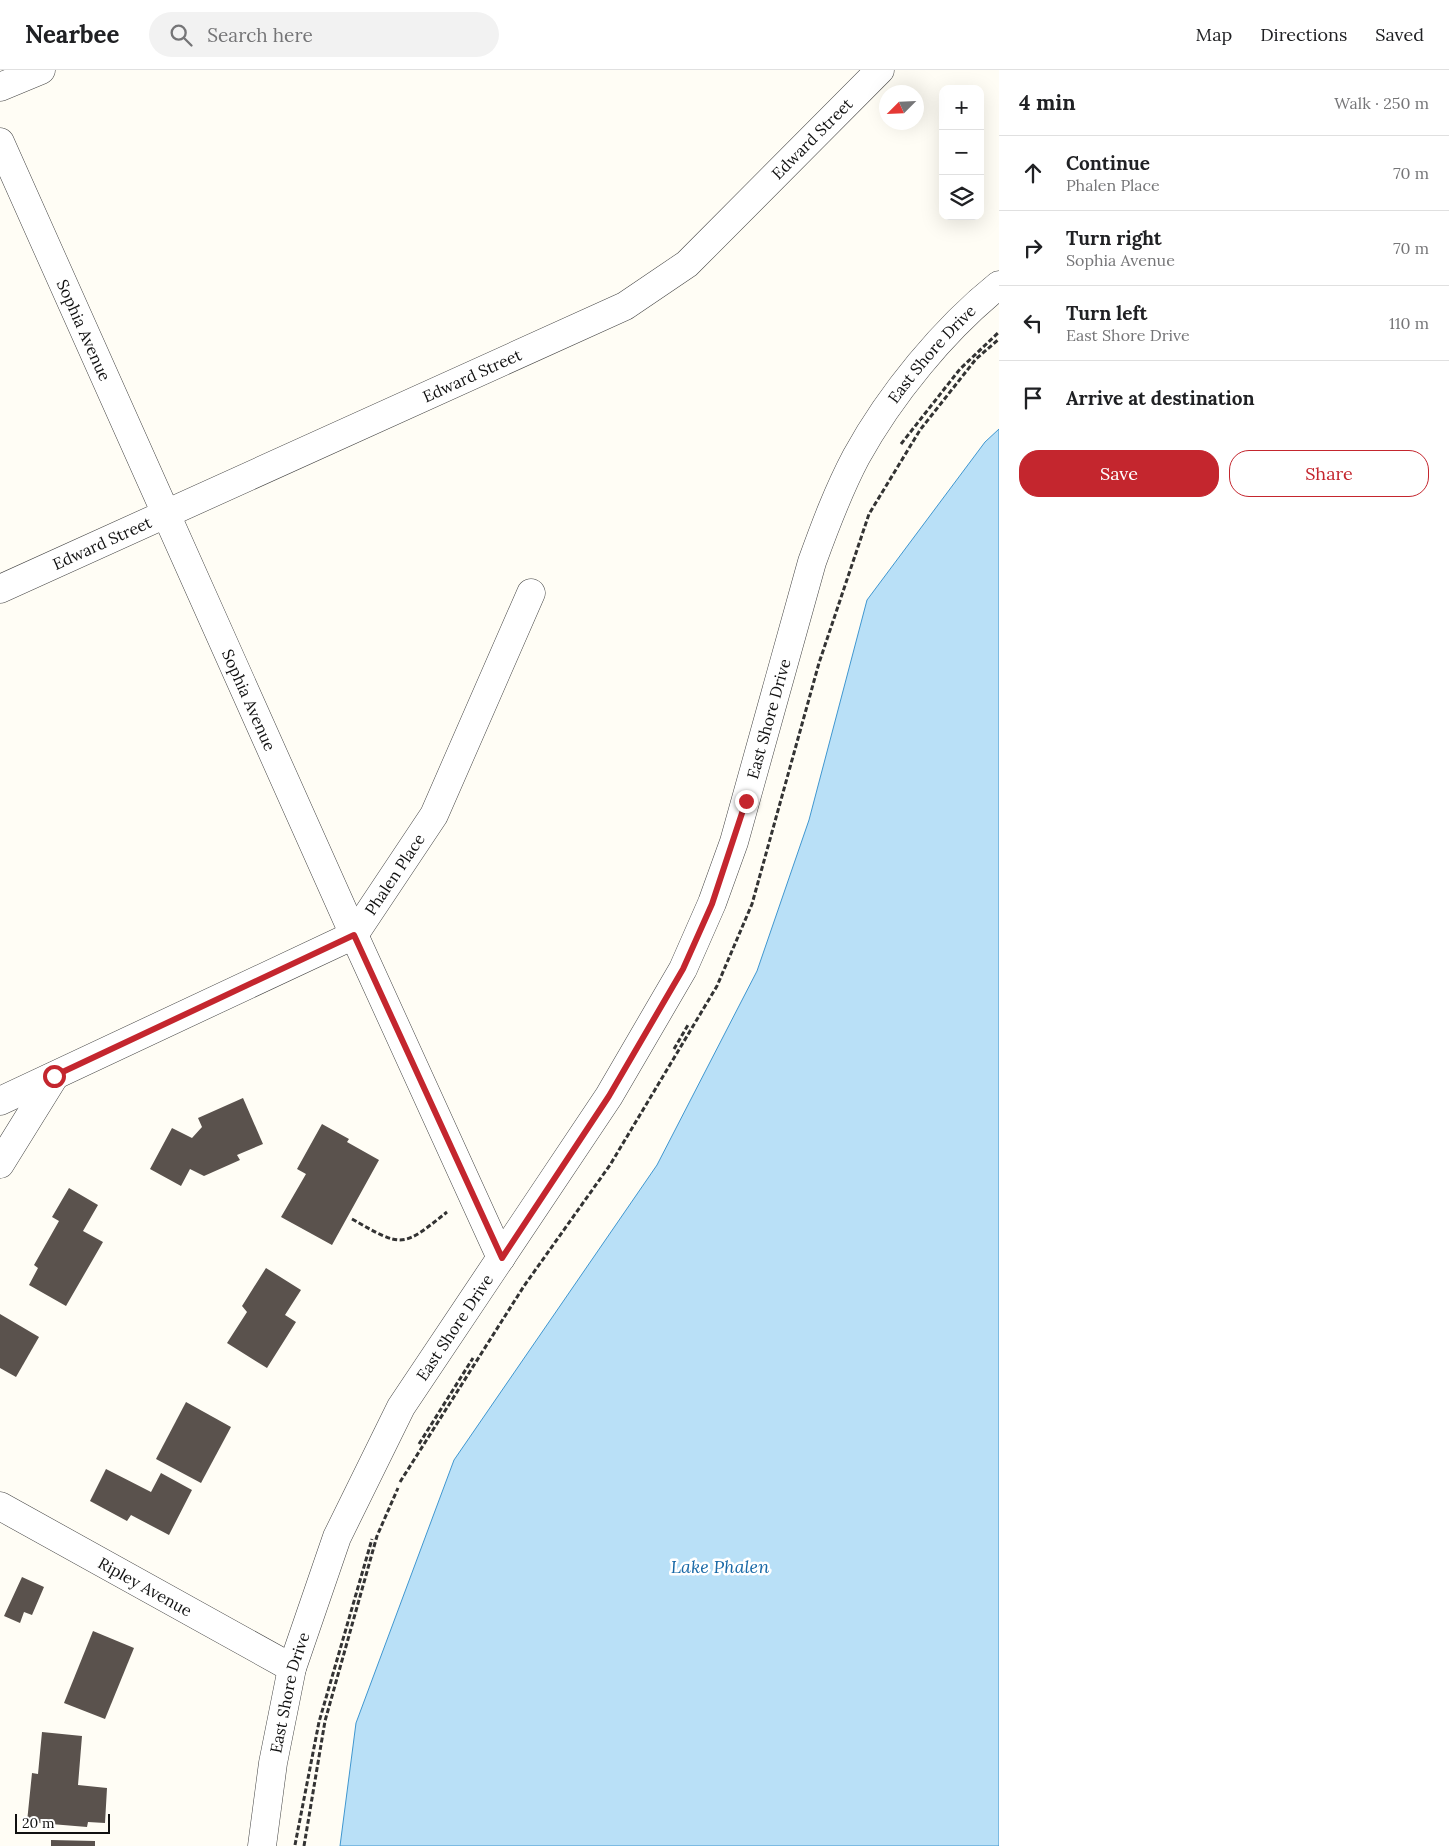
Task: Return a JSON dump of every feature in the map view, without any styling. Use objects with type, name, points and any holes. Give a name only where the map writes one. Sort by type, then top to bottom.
[{"type":"street","points":[[0,87],[41,70]]},
{"type":"street","name":"Edward Street","points":[[0,589],[626,306],[688,264],[880,70]]},
{"type":"street","name":"Sophia Avenue","points":[[0,142],[354,935],[502,1258]]},
{"type":"street","name":"East Shore Drive","points":[[262,1846],[273,1763],[292,1668],[337,1537],[401,1407],[609,1096],[683,969],[712,904],[744,809],[812,562],[828,517],[856,457],[907,381],[951,330],[999,285]]},
{"type":"street","name":"Phalen Place","points":[[354,935],[434,815],[531,593]]},
{"type":"street","points":[[0,1101],[354,935]]},
{"type":"street","points":[[0,1164],[54,1076]]},
{"type":"street","name":"Ripley Avenue","points":[[0,1506],[292,1668]]},
{"type":"path","points":[[352,1219],[384,1236],[404,1241],[419,1234],[452,1208]]},
{"type":"water","name":"Lake Phalen","points":[[999,429],[999,1846],[340,1846],[356,1723],[454,1460],[657,1165],[757,971],[809,820],[867,600],[985,442]]},
{"type":"building","points":[[243,1098],[263,1144],[237,1155],[240,1160],[204,1176],[190,1169],[181,1186],[150,1169],[172,1128],[192,1138],[202,1127],[198,1118]]},
{"type":"building","points":[[322,1124],[349,1139],[347,1142],[379,1160],[332,1245],[281,1217],[306,1174],[297,1169]]},
{"type":"building","points":[[69,1188],[98,1205],[83,1231],[103,1242],[66,1306],[29,1285],[38,1268],[34,1265],[59,1221],[52,1217]]},
{"type":"building","points":[[266,1268],[301,1290],[285,1315],[296,1322],[267,1368],[227,1343],[247,1312],[242,1306]]},
{"type":"building","points":[[0,1314],[39,1337],[16,1377],[0,1368]]},
{"type":"building","points":[[186,1402],[231,1427],[201,1483],[156,1459]]},
{"type":"building","points":[[106,1469],[151,1492],[161,1473],[192,1490],[169,1535],[131,1515],[127,1521],[90,1501]]},
{"type":"building","points":[[22,1577],[44,1587],[32,1615],[24,1612],[20,1623],[4,1616]]},
{"type":"building","points":[[93,1631],[134,1648],[105,1719],[64,1703]]},
{"type":"building","points":[[42,1732],[82,1736],[78,1785],[107,1788],[105,1823],[88,1822],[87,1827],[27,1822],[32,1773],[38,1774]]},
{"type":"building","points":[[51,1840],[95,1841],[95,1846],[51,1846]]},
{"type":"route","points":[[54,1076],[354,935],[502,1258],[609,1096],[683,969],[712,904],[746,801]]}]
